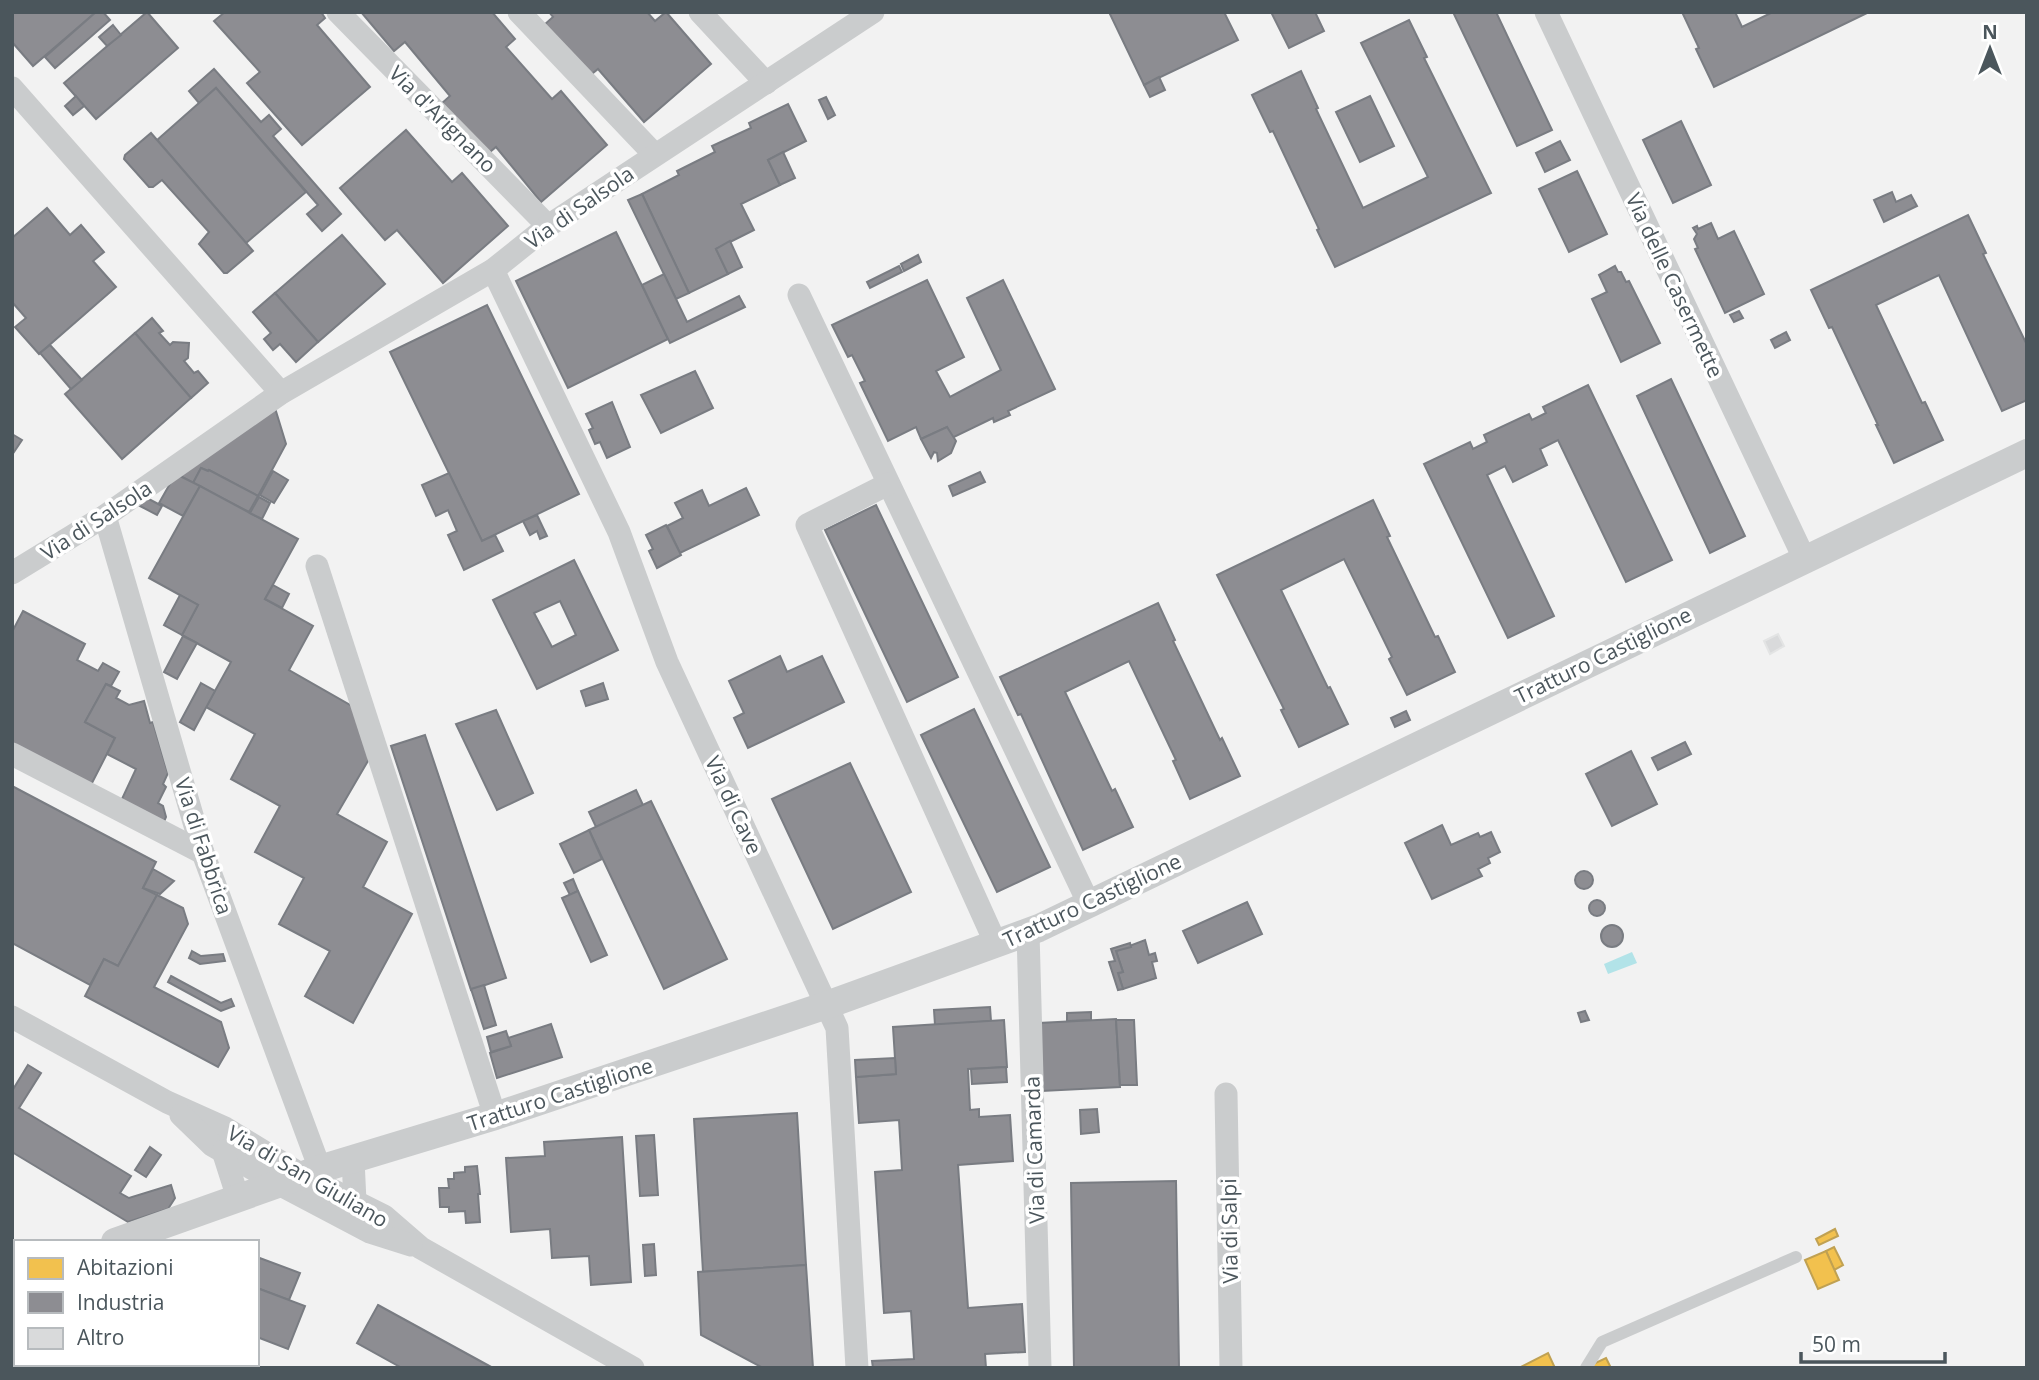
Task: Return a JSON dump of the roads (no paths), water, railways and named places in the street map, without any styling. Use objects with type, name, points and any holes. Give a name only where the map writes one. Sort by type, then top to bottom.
[{"type":"street","name":"Via d'Arignano","points":[[338,12],[548,226]]},
{"type":"street","points":[[519,12],[654,154]]},
{"type":"street","points":[[699,12],[765,83]]},
{"type":"street","name":"Via di Salsola","points":[[12,573],[105,516],[281,393],[493,270],[548,226],[654,154],[873,12]]},
{"type":"street","name":"Via delle Casermette","points":[[1546,12],[1804,558]]},
{"type":"street","points":[[12,88],[281,393]]},
{"type":"street","name":"Via di Cave","points":[[493,270],[619,532],[667,662],[837,1028],[857,1368]]},
{"type":"street","points":[[799,295],[1089,904]]},
{"type":"street","name":"Tratturo Castiglione","points":[[121,1240],[300,1176],[495,1116],[827,1005],[1028,932],[2027,453]]},
{"type":"street","points":[[888,484],[807,525],[996,944]]},
{"type":"street","name":"Via di Fabbrica","points":[[105,516],[300,1176]]},
{"type":"street","points":[[317,566],[495,1116]]},
{"type":"street","points":[[12,754],[203,853]]},
{"type":"street","name":"Via di Camarda","points":[[1028,932],[1040,1368]]},
{"type":"street","name":"Via di San Giuliano","points":[[12,1017],[167,1102],[226,1128],[300,1176],[384,1216],[421,1248],[633,1368]]},
{"type":"street","name":"Via di Salpi","points":[[1226,1094],[1231,1368]]},
{"type":"street","points":[[167,1102],[212,1145],[300,1176],[370,1232],[421,1248]]},
{"type":"street","points":[[223,1151],[239,1198]]},
{"type":"street","points":[[353,1159],[355,1202]]},
{"type":"lane","points":[[1586,1368],[1602,1342],[1796,1257]]},
{"type":"water","points":[[1632,952],[1637,963],[1608,974],[1604,964]]}]
